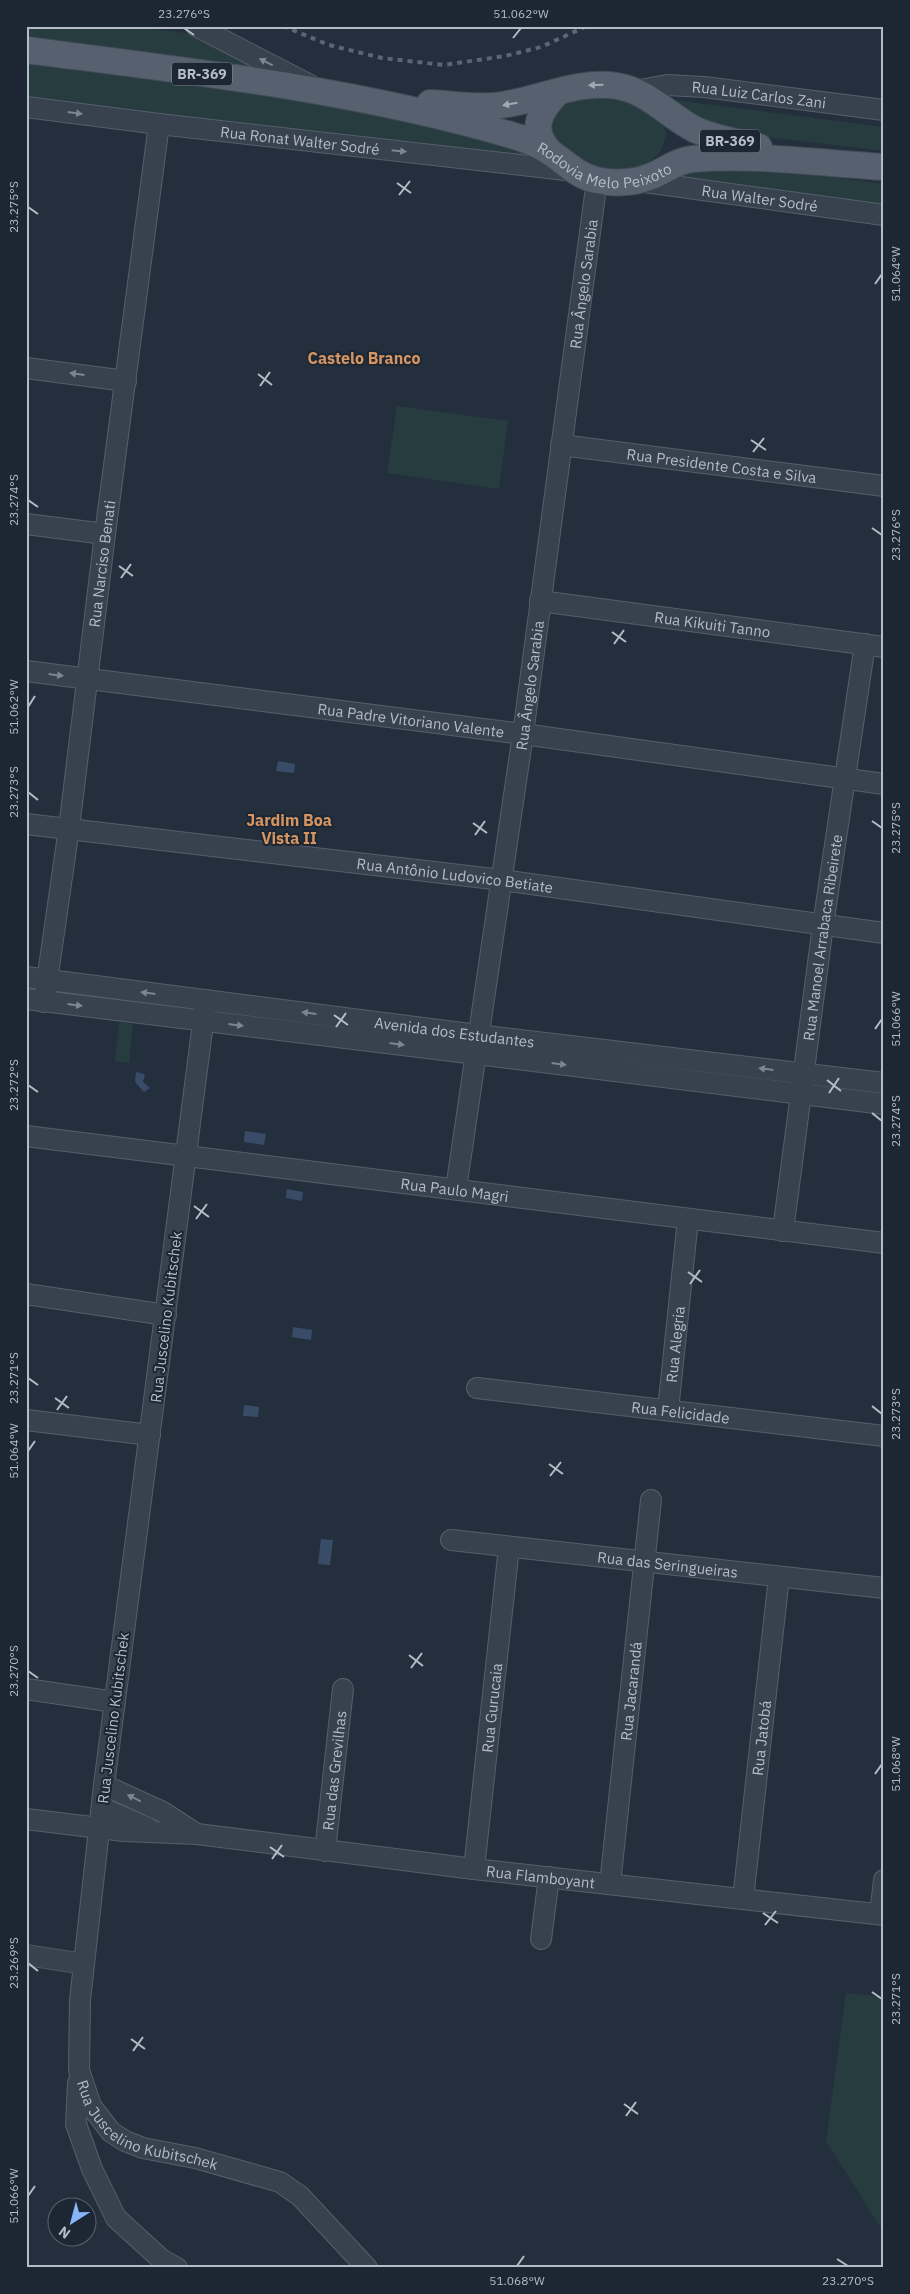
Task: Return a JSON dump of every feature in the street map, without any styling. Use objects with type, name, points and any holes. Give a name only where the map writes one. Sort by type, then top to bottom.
[{"type":"main road","name":"Rodovia Melo Peixoto","points":[[26,50],[167,68],[377,101],[513,136],[550,152],[585,175],[635,180],[650,177],[659,171],[688,159],[717,157],[884,167]]},
{"type":"main road","name":"Rodovia Melo Peixoto","points":[[377,101],[500,106],[558,92],[578,85],[601,84],[619,86],[635,91],[696,130],[729,140],[837,164]]},
{"type":"main road","points":[[550,152],[542,142],[538,118],[546,104],[558,92]]},
{"type":"main road","points":[[659,171],[676,152],[678,142],[671,115]]},
{"type":"street","points":[[196,26],[325,93]]},
{"type":"street","name":"Rua Luiz Carlos Zani","points":[[635,91],[667,85],[884,110]]},
{"type":"street","name":"Rua Ronat Walter Sodré","points":[[26,107],[585,175]]},
{"type":"street","name":"Rua Narciso Benati","points":[[35,1000],[47,980],[69,828],[86,679],[159,124]]},
{"type":"street","name":"Rua Ângelo Sarabia","points":[[456,1189],[523,734],[561,445],[585,175]]},
{"type":"street","name":"Rua Walter Sodré","points":[[635,180],[884,216]]},
{"type":"street","points":[[26,368],[126,381]]},
{"type":"street","name":"Rua Presidente Costa e Silva","points":[[561,445],[884,486]]},
{"type":"street","points":[[26,524],[105,534]]},
{"type":"street","name":"Rua Kikuiti Tanno","points":[[540,601],[874,645]]},
{"type":"street","name":"Rua Manoel Arrabaca Ribeirete","points":[[783,1230],[844,778],[874,645]]},
{"type":"street","name":"Rua Padre Vitoriano Valente","points":[[26,671],[523,734],[884,784]]},
{"type":"street","name":"Rua Antônio Ludovico Betiate","points":[[26,824],[502,880],[884,933]]},
{"type":"street","name":"Avenida dos Estudantes","points":[[26,977],[206,1000],[801,1094],[884,1104]]},
{"type":"street","name":"Avenida dos Estudantes","points":[[35,1000],[204,1021],[805,1073],[884,1083]]},
{"type":"street","name":"Rua Juscelino Kubitschek","points":[[206,1000],[104,1785],[101,1829],[80,2000],[79,2070],[90,2106],[112,2132],[125,2141],[143,2148],[195,2158],[280,2182],[300,2196],[367,2268]]},
{"type":"street","name":"Rua Paulo Magri","points":[[26,1136],[884,1243]]},
{"type":"street","name":"Rua Alegria","points":[[668,1410],[688,1219]]},
{"type":"street","points":[[26,1294],[166,1315]]},
{"type":"street","name":"Rua Felicidade","points":[[477,1388],[884,1436]]},
{"type":"street","points":[[26,1420],[150,1435]]},
{"type":"street","name":"Rua Jacarandá","points":[[610,1884],[651,1500]]},
{"type":"street","name":"Rua das Seringueiras","points":[[451,1540],[884,1588]]},
{"type":"street","name":"Rua Gurucaia","points":[[474,1869],[509,1547]]},
{"type":"street","name":"Rua Jatobá","points":[[744,1899],[779,1577]]},
{"type":"street","name":"Rua das Grevilhas","points":[[326,1851],[343,1688]]},
{"type":"street","points":[[26,1689],[115,1702]]},
{"type":"street","points":[[104,1785],[163,1812],[197,1834]]},
{"type":"street","points":[[102,1808],[157,1832]]},
{"type":"street","name":"Rua Flamboyant","points":[[26,1819],[101,1829],[197,1834],[474,1869],[882,1914]]},
{"type":"street","points":[[541,1939],[549,1877]]},
{"type":"street","points":[[882,1914],[884,1880]]},
{"type":"street","points":[[26,1956],[84,1964]]},
{"type":"street","points":[[79,2070],[76,2124],[92,2169],[116,2218],[160,2260],[178,2268]]},
{"type":"green space","points":[[26,26],[129,26],[194,34],[294,84],[26,46]]},
{"type":"green space","points":[[26,62],[377,101],[556,159],[26,101]]},
{"type":"green space","points":[[597,97],[628,101],[661,121],[667,134],[660,152],[647,165],[633,169],[598,171],[562,157],[545,120],[562,101]]},
{"type":"green space","points":[[675,100],[884,127],[884,151],[723,132],[680,109]]},
{"type":"green space","points":[[689,164],[801,173],[884,184],[884,207],[670,181]]},
{"type":"green space","points":[[397,406],[508,421],[499,489],[387,473]]},
{"type":"green space","points":[[119,1022],[133,1024],[129,1063],[115,1061]]},
{"type":"green space","points":[[846,1993],[884,1997],[884,2233],[826,2141]]},
{"type":"water","points":[[278,761],[295,764],[294,773],[276,771]]},
{"type":"water","points":[[136,1072],[145,1074],[143,1082],[150,1088],[144,1092],[135,1082]]},
{"type":"water","points":[[245,1131],[266,1134],[264,1145],[244,1142]]},
{"type":"water","points":[[287,1189],[303,1192],[302,1201],[286,1198]]},
{"type":"water","points":[[293,1327],[312,1330],[311,1340],[292,1337]]},
{"type":"water","points":[[244,1405],[259,1407],[258,1417],[243,1416]]},
{"type":"water","points":[[321,1539],[333,1540],[330,1565],[318,1564]]},
{"type":"railway","points":[[283,26],[329,45],[382,58],[444,65],[505,56],[541,47],[587,26]]},
{"type":"district","name":"Castelo Branco","points":[[364,358]]},
{"type":"district","name":"Jardim Boa Vista II","points":[[289,829]]}]
